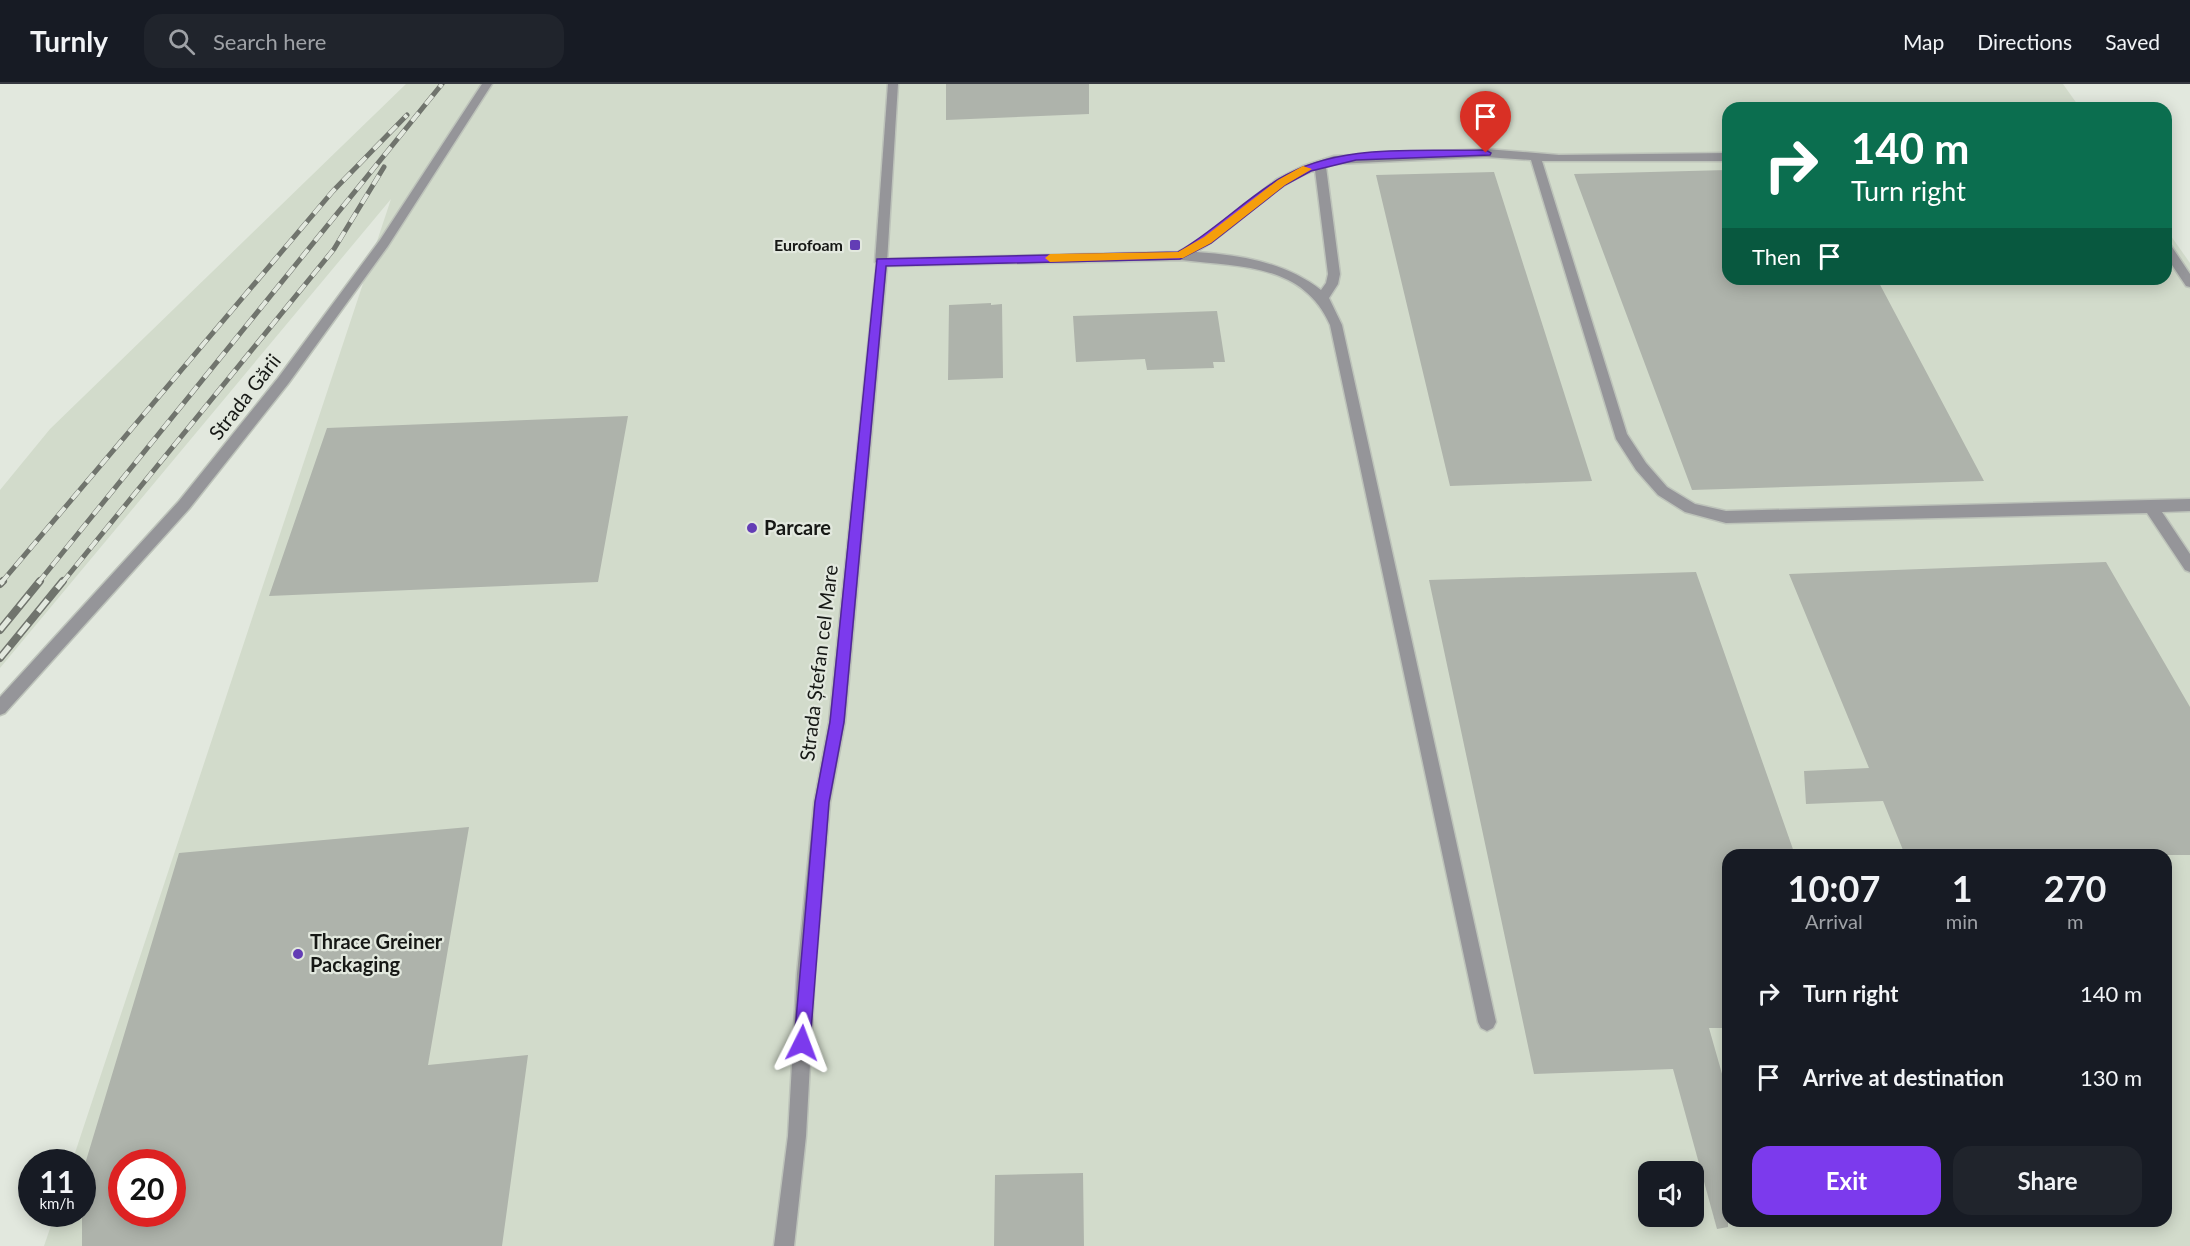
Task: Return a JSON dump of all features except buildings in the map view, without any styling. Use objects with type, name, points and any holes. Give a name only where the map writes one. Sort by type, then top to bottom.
[{"type":"street","name":"Strada Gării","points":[[0,708],[184,506],[283,381],[384,243],[487,84]]},
{"type":"street","name":"Strada Ștefan cel Mare","points":[[784,1246],[797,1136],[806,974],[822,802],[837,722],[881,262],[893,84]]},
{"type":"street","points":[[1180,256],[1208,240],[1281,182],[1320,164],[1356,157],[1486,153],[1559,159],[1722,157]]},
{"type":"street","points":[[1535,156],[1621,435],[1637,462],[1655,484],[1687,509],[1726,517],[2190,505]]},
{"type":"street","points":[[1320,164],[1334,274],[1332,284],[1322,298]]},
{"type":"street","points":[[881,262],[1180,256],[1231,258],[1263,265],[1295,279],[1322,298],[1336,325],[1487,1022]]},
{"type":"street","points":[[2172,256],[2190,284]]},
{"type":"street","points":[[2151,507],[2190,566]]},
{"type":"shaded area","points":[[406,84],[2063,84],[2076,102],[1722,102],[1722,285],[2172,285],[2172,238],[2190,263],[2190,1246],[44,1246],[51,1227],[96,1227],[96,1149],[76,1149],[391,199],[0,668],[0,490],[50,429]]},
{"type":"railway","points":[[38,583],[442,84]]},
{"type":"railway","points":[[1,583],[333,191],[407,115]]},
{"type":"railway","points":[[62,583],[334,249],[384,167]]},
{"type":"railway","points":[[0,630],[40,581]]},
{"type":"railway","points":[[0,658],[63,581]]},
{"type":"slow traffic","points":[[1050,258],[1180,256],[1208,240],[1281,182],[1307,169]]},
{"type":"place","name":"Eurofoam","points":[[855,245]]},
{"type":"place","name":"Parcare","points":[[752,528]]},
{"type":"place","name":"Thrace Greiner Packaging","points":[[298,954]]},
{"type":"route","points":[[802,1043],[822,802],[837,722],[881,262],[1180,256],[1208,240],[1281,182],[1307,169],[1334,160],[1356,157],[1486,153]]}]
